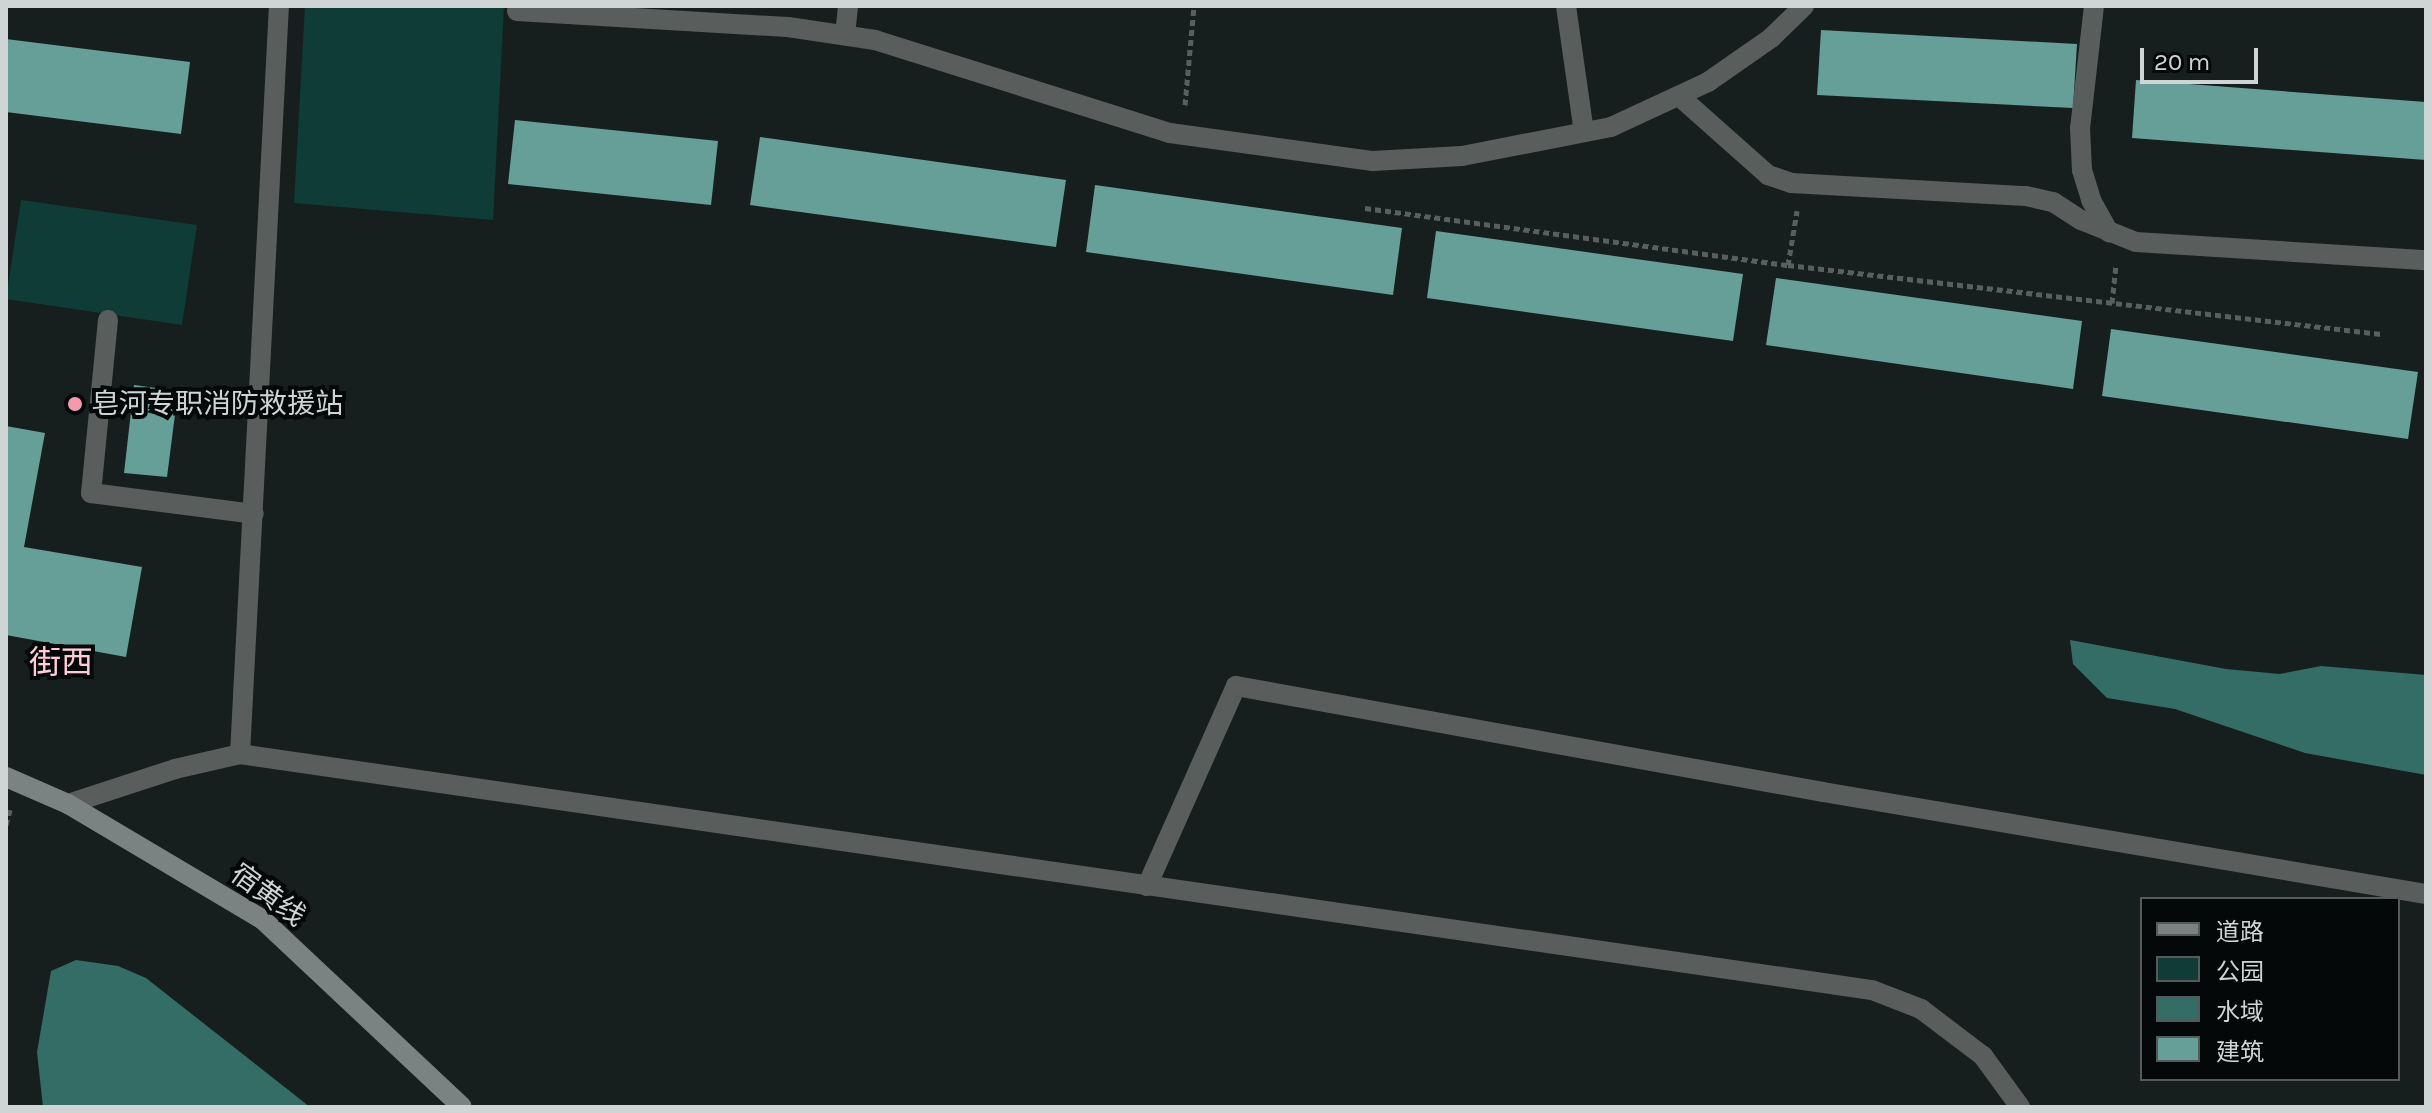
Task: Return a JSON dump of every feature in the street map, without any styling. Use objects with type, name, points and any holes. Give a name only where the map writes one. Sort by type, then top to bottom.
[{"type":"main road","name":"宿黄线","points":[[6,777],[68,804],[262,919],[462,1107]]},
{"type":"street","points":[[240,754],[279,6]]},
{"type":"street","points":[[845,35],[848,6]]},
{"type":"street","points":[[1566,6],[1584,132]]},
{"type":"street","points":[[517,11],[788,27],[875,40],[1182,136],[1373,161],[1462,156],[1611,127],[1708,82],[1771,38],[1804,6]]},
{"type":"street","points":[[2094,6],[2080,128],[2082,170],[2091,200],[2109,232]]},
{"type":"street","points":[[1679,96],[1768,175],[1791,183],[2026,196],[2053,202],[2109,232],[2136,242],[2426,260]]},
{"type":"street","points":[[108,320],[91,493],[254,514]]},
{"type":"street","points":[[1147,886],[1236,686],[1823,792],[2426,894]]},
{"type":"street","points":[[68,804],[175,769],[240,754],[1872,990],[1921,1009],[1983,1056],[2020,1107]]},
{"type":"path","points":[[1182,136],[1194,6]]},
{"type":"path","points":[[1788,265],[1802,182]]},
{"type":"path","points":[[1365,208],[1788,265],[2381,334]]},
{"type":"green space","points":[[305,6],[504,6],[493,220],[294,203]]},
{"type":"green space","points":[[21,200],[197,225],[182,325],[6,299]]},
{"type":"water","points":[[2070,640],[2226,669],[2280,674],[2321,666],[2426,675],[2426,775],[2305,753],[2175,709],[2107,698],[2073,664]]},
{"type":"water","points":[[76,960],[118,966],[146,978],[310,1107],[43,1107],[37,1052],[51,971]]},
{"type":"building","points":[[1821,30],[2077,44],[2073,108],[1817,95]]},
{"type":"building","points":[[6,39],[190,62],[181,134],[6,112]]},
{"type":"building","points":[[2136,80],[2426,102],[2426,160],[2132,138]]},
{"type":"building","points":[[515,120],[718,141],[711,205],[508,184]]},
{"type":"building","points":[[760,137],[1066,180],[1056,247],[750,205]]},
{"type":"building","points":[[1095,185],[1402,228],[1393,295],[1086,252]]},
{"type":"building","points":[[1436,231],[1743,274],[1733,341],[1427,298]]},
{"type":"building","points":[[1776,278],[2082,321],[2073,389],[1766,345]]},
{"type":"building","points":[[2111,329],[2418,372],[2408,439],[2102,396]]},
{"type":"building","points":[[134,385],[178,391],[167,477],[124,473]]},
{"type":"building","points":[[6,426],[45,433],[24,547],[142,567],[126,657],[6,635]]},
{"type":"place","name":"皂河专职消防救援站","points":[[75,404]]},
{"type":"district","name":"街西","points":[[61,663]]}]
